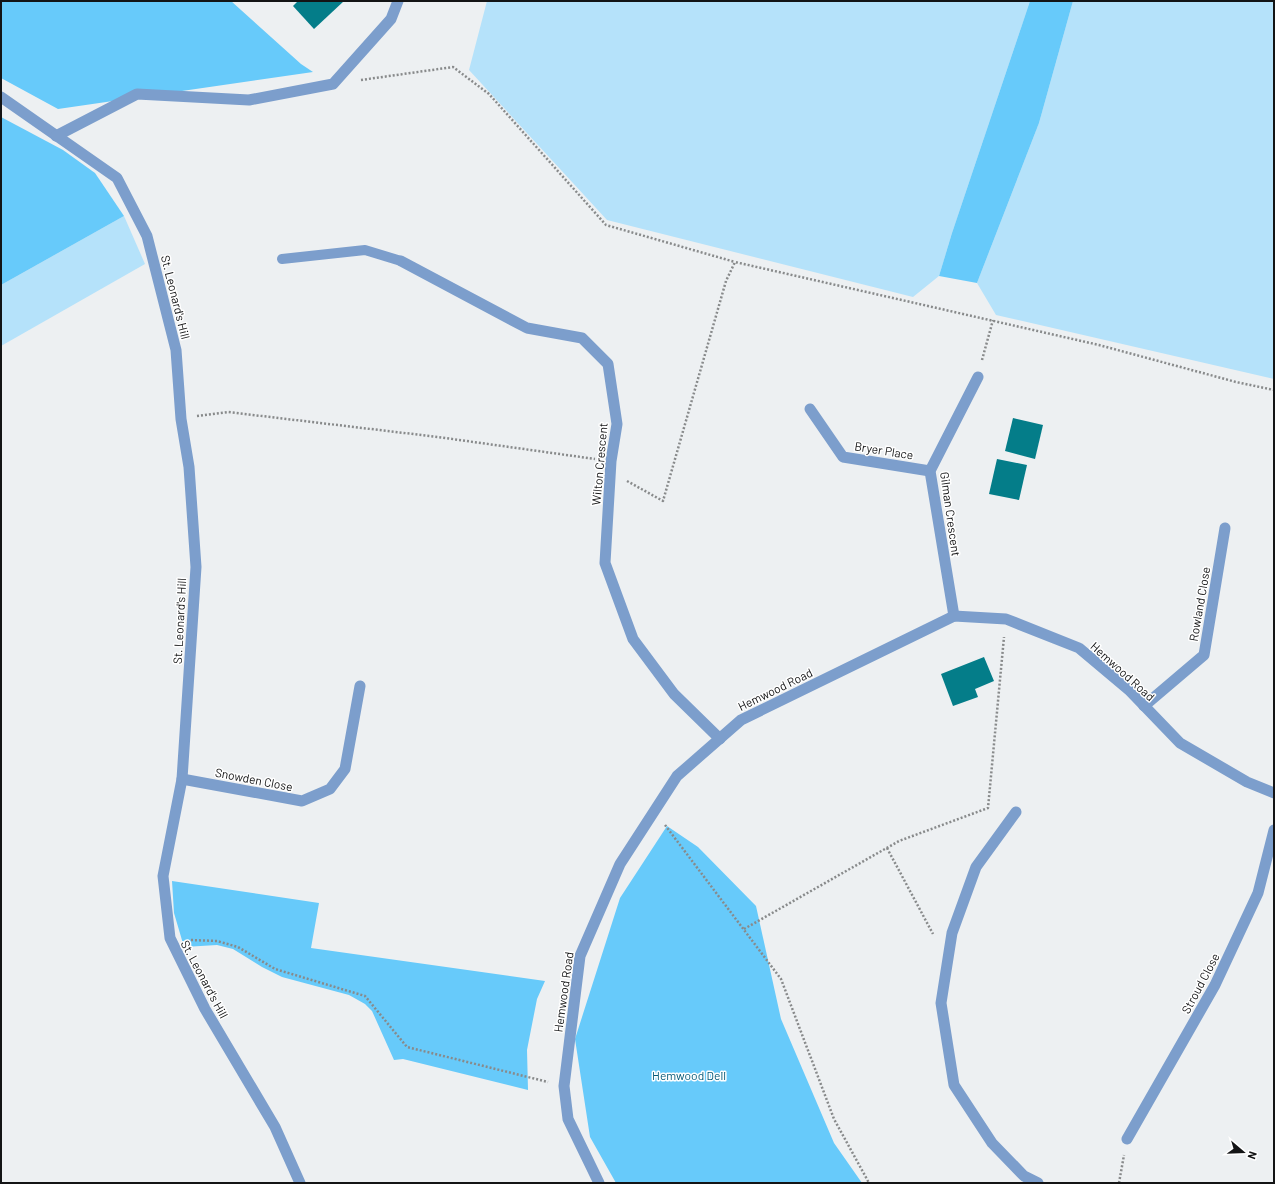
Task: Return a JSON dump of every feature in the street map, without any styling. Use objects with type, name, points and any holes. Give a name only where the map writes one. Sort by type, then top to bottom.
[{"type":"street","points":[[56,136],[137,94],[248,100],[333,84],[391,19],[398,1]]},
{"type":"street","name":"St. Leonard's Hill","points":[[1,97],[117,178],[147,236],[176,350],[181,419],[189,466],[196,567],[182,779],[163,876],[170,938],[205,1009],[275,1127],[300,1183]]},
{"type":"street","name":"Wilton Crescent","points":[[401,261],[527,328],[582,338],[608,364],[617,424],[611,467],[606,563],[633,639],[674,694],[720,739]]},
{"type":"street","name":"Gilman Crescent","points":[[954,616],[930,471],[978,377]]},
{"type":"street","name":"Bryer Place","points":[[810,409],[843,457],[930,471]]},
{"type":"street","name":"Rowland Close","points":[[1144,706],[1204,655],[1225,528]]},
{"type":"street","name":"Hemwood Road","points":[[599,1183],[568,1119],[564,1086],[580,956],[620,864],[677,776],[741,720],[954,616],[1006,619],[1079,648],[1129,690],[1180,743],[1247,782],[1274,792]]},
{"type":"street","name":"Snowden Close","points":[[182,779],[302,801],[330,789],[345,769],[360,686]]},
{"type":"street","points":[[1016,812],[976,868],[952,933],[941,1003],[954,1085],[992,1143],[1022,1179],[1038,1183]]},
{"type":"street","name":"Stroud Close","points":[[1127,1139],[1215,986],[1258,893],[1274,830]]},
{"type":"lane","points":[[282,259],[364,250],[401,261]]},
{"type":"path","points":[[333,84],[453,67],[489,94],[606,225],[735,262],[1099,345],[1236,382],[1274,390]]},
{"type":"path","points":[[181,419],[228,412],[438,437],[611,467],[663,501],[726,281],[735,262]]},
{"type":"path","points":[[978,377],[993,320]]},
{"type":"path","points":[[744,929],[899,841],[988,808],[1006,619]]},
{"type":"path","points":[[655,811],[781,979],[834,1119],[869,1183]]},
{"type":"path","points":[[887,848],[947,961]]},
{"type":"path","points":[[170,938],[217,941],[238,947],[275,970],[365,996],[407,1047],[564,1086]]},
{"type":"path","points":[[1119,1183],[1127,1139]]},
{"type":"shaded area","points":[[487,1],[1030,1],[939,276],[913,297],[607,220],[469,70]]},
{"type":"shaded area","points":[[1073,1],[1274,1],[1274,379],[996,315],[977,283],[1039,123]]},
{"type":"shaded area","points":[[124,216],[145,264],[1,346],[1,285]]},
{"type":"green space","points":[[1,1],[231,1],[301,64],[313,72],[58,109],[1,78]]},
{"type":"green space","points":[[1030,1],[1073,1],[1039,123],[977,283],[939,276],[952,233]]},
{"type":"green space","points":[[1,117],[63,150],[95,173],[124,216],[1,285]]},
{"type":"green space","name":"Hemwood Dell","points":[[667,826],[698,847],[756,906],[781,1019],[834,1143],[862,1183],[616,1183],[590,1137],[575,1039],[620,898]]},
{"type":"green space","points":[[172,881],[319,903],[311,948],[545,981],[537,999],[527,1050],[528,1090],[403,1059],[394,1060],[372,1011],[365,1004],[349,995],[282,977],[262,967],[233,949],[217,945],[184,947],[174,913]]},
{"type":"building","points":[[298,1],[344,1],[314,29],[293,6]]},
{"type":"building","points":[[1013,418],[1043,425],[1035,459],[1005,451]]},
{"type":"building","points":[[997,459],[1027,465],[1019,500],[989,494]]},
{"type":"building","points":[[984,657],[994,681],[975,689],[978,697],[953,706],[941,674]]}]
